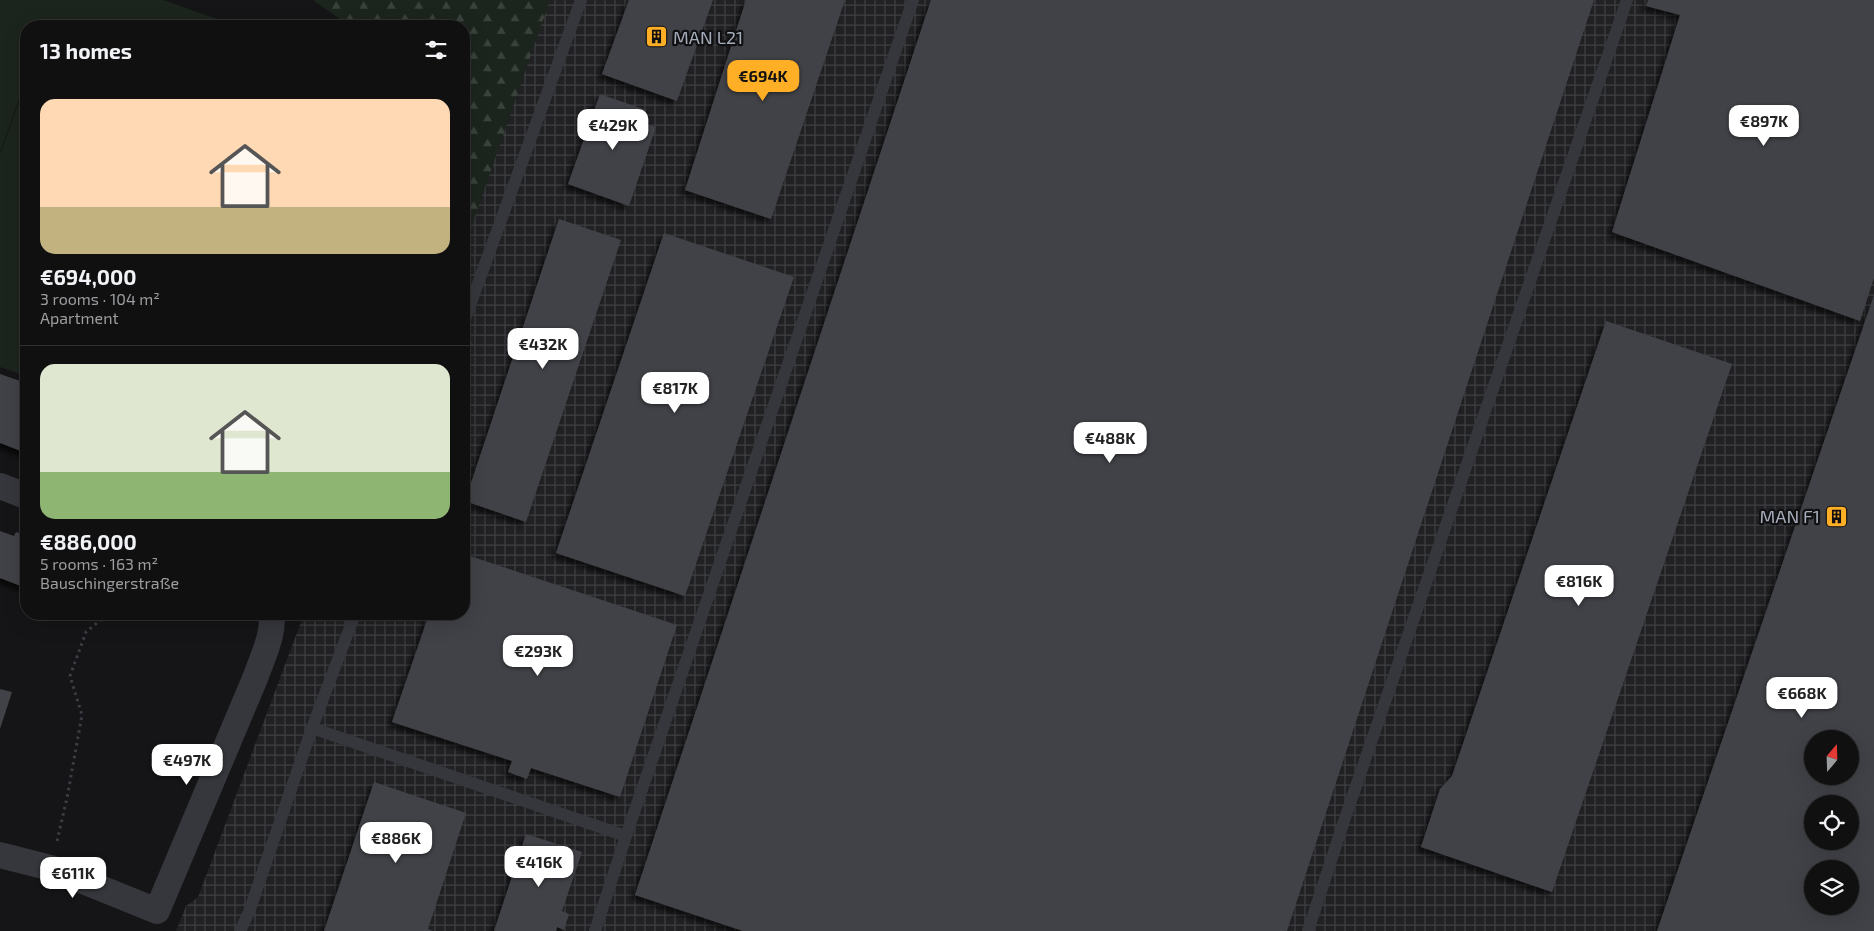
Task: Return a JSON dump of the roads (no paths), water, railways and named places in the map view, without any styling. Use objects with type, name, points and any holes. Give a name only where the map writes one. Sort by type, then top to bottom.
[{"type":"street","points":[[0,486],[20,494]]},
{"type":"street","points":[[0,855],[51,868],[157,911],[256,676],[269,639],[273,620]]},
{"type":"lane","points":[[470,305],[581,0]]},
{"type":"lane","points":[[595,931],[913,0]]},
{"type":"lane","points":[[1308,931],[1627,0]]},
{"type":"lane","points":[[240,931],[249,912],[312,728],[353,620]]},
{"type":"lane","points":[[312,728],[626,836]]},
{"type":"place","name":"MAN L21","points":[[657,37]]},
{"type":"place","name":"MAN F1","points":[[1836,516]]}]
